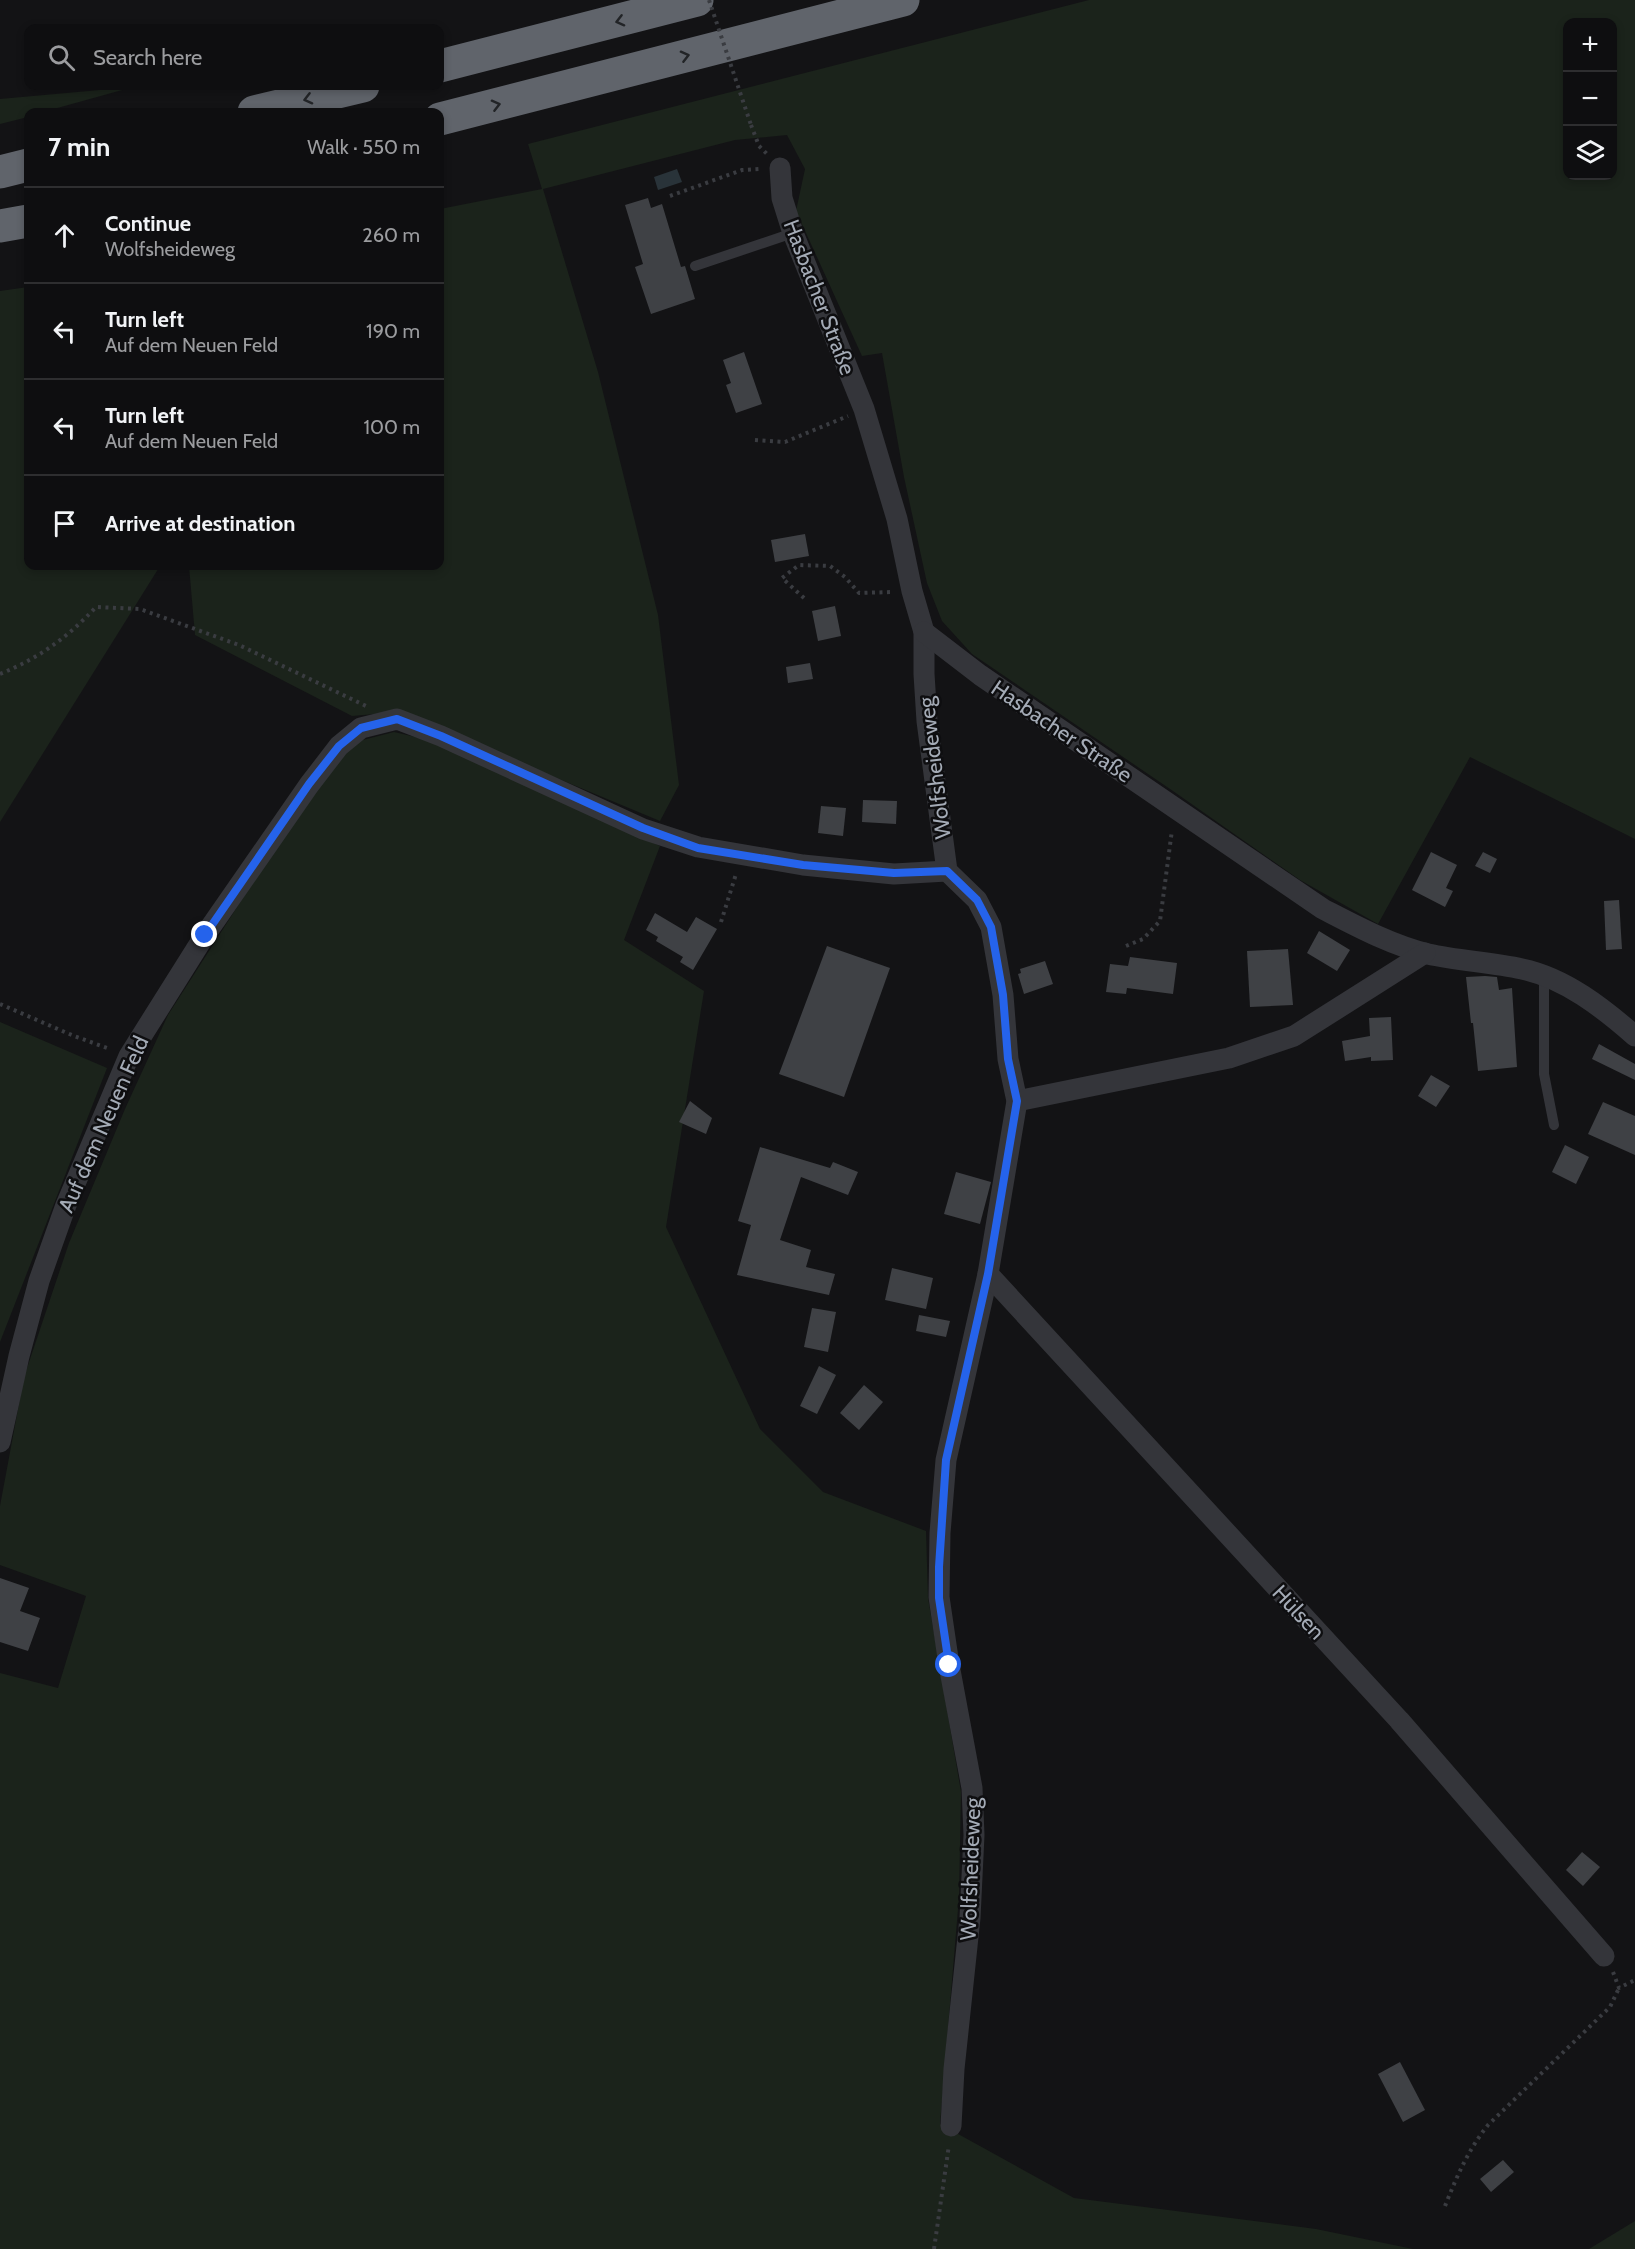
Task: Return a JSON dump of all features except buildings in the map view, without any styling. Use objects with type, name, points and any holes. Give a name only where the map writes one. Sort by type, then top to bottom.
[{"type":"highway","points":[[444,65],[697,0]]},
{"type":"highway","points":[[444,118],[903,0]]},
{"type":"highway","points":[[271,108],[346,90]]},
{"type":"highway","points":[[0,172],[24,166]]},
{"type":"highway","points":[[0,226],[24,222]]},
{"type":"street","name":"Hasbacher Straße","points":[[780,168],[782,198],[793,233],[864,409],[897,519],[912,591],[924,632],[980,675],[1323,909],[1372,934],[1425,953],[1514,967],[1544,975],[1569,987],[1635,1036]]},
{"type":"street","name":"Wolfsheideweg","points":[[924,632],[927,721],[947,871],[977,900],[991,927],[1003,995],[1008,1059],[1017,1101],[988,1274],[946,1460],[940,1533],[939,1598],[972,1788],[974,1835],[970,1918],[954,2069],[951,2126]]},
{"type":"street","points":[[397,719],[441,736],[643,828],[698,848],[803,865],[894,873],[947,871]]},
{"type":"street","name":"Auf dem Neuen Feld","points":[[0,1442],[39,1281],[66,1205],[129,1056],[211,926],[309,784],[339,746],[361,728],[397,719]]},
{"type":"street","points":[[1017,1101],[1229,1058],[1294,1036],[1425,953]]},
{"type":"street","name":"Hülsen","points":[[988,1274],[1399,1720],[1604,1956]]},
{"type":"lane","points":[[695,266],[793,233]]},
{"type":"lane","points":[[1544,975],[1544,1074],[1554,1125]]},
{"type":"path","points":[[709,0],[759,146],[780,168]]},
{"type":"path","points":[[670,196],[742,170],[780,168]]},
{"type":"path","points":[[755,440],[785,442],[864,409]]},
{"type":"path","points":[[804,598],[782,578],[799,565],[830,566],[845,577],[859,593],[912,591]]},
{"type":"path","points":[[0,674],[18,667],[53,647],[75,630],[96,607],[140,609],[239,645],[397,719]]},
{"type":"path","points":[[1126,946],[1143,939],[1160,921],[1175,807]]},
{"type":"path","points":[[722,922],[741,856]]},
{"type":"path","points":[[0,1004],[74,1036],[129,1056]]},
{"type":"path","points":[[1604,1956],[1619,1988]]},
{"type":"path","points":[[1445,2205],[1459,2169],[1472,2145],[1488,2125],[1610,2007],[1619,1988],[1635,1980]]},
{"type":"path","points":[[934,2249],[951,2126]]},
{"type":"shaded area","points":[[1089,0],[1635,0],[1635,839],[1470,757],[1378,924],[1300,880],[972,654],[942,621],[927,583],[904,477],[882,353],[862,356],[796,211],[805,169],[787,135],[735,140],[543,189],[598,372],[658,615],[679,785],[660,821],[415,719],[386,713],[352,716],[195,635],[189,570],[444,570],[444,208],[542,189],[528,144]]},
{"type":"shaded area","points":[[122,90],[57,108],[24,108],[24,118],[0,124],[0,99]]},
{"type":"shaded area","points":[[677,169],[682,182],[658,190],[654,177]]},
{"type":"shaded area","points":[[24,288],[24,570],[158,570],[0,822],[0,291]]},
{"type":"shaded area","points":[[394,732],[437,742],[660,846],[624,940],[704,991],[666,1227],[760,1429],[823,1492],[926,1531],[928,1598],[961,1792],[959,1897],[940,2124],[1074,2198],[1316,2229],[1413,2249],[0,2249],[0,1673],[58,1688],[86,1596],[0,1565],[0,1506],[24,1377],[69,1243],[125,1109],[168,1015],[307,798],[337,759],[359,741]]},
{"type":"shaded area","points":[[0,1022],[107,1068],[0,1342]]},
{"type":"shaded area","points":[[1635,2221],[1635,2249],[1589,2249]]},
{"type":"route","points":[[205,935],[309,784],[339,746],[361,728],[397,719],[441,736],[643,828],[698,848],[803,865],[894,873],[947,871],[963,885],[977,900],[991,927],[1003,995],[1008,1059],[1017,1101],[988,1274],[946,1460],[940,1533],[939,1598],[949,1665]]}]
